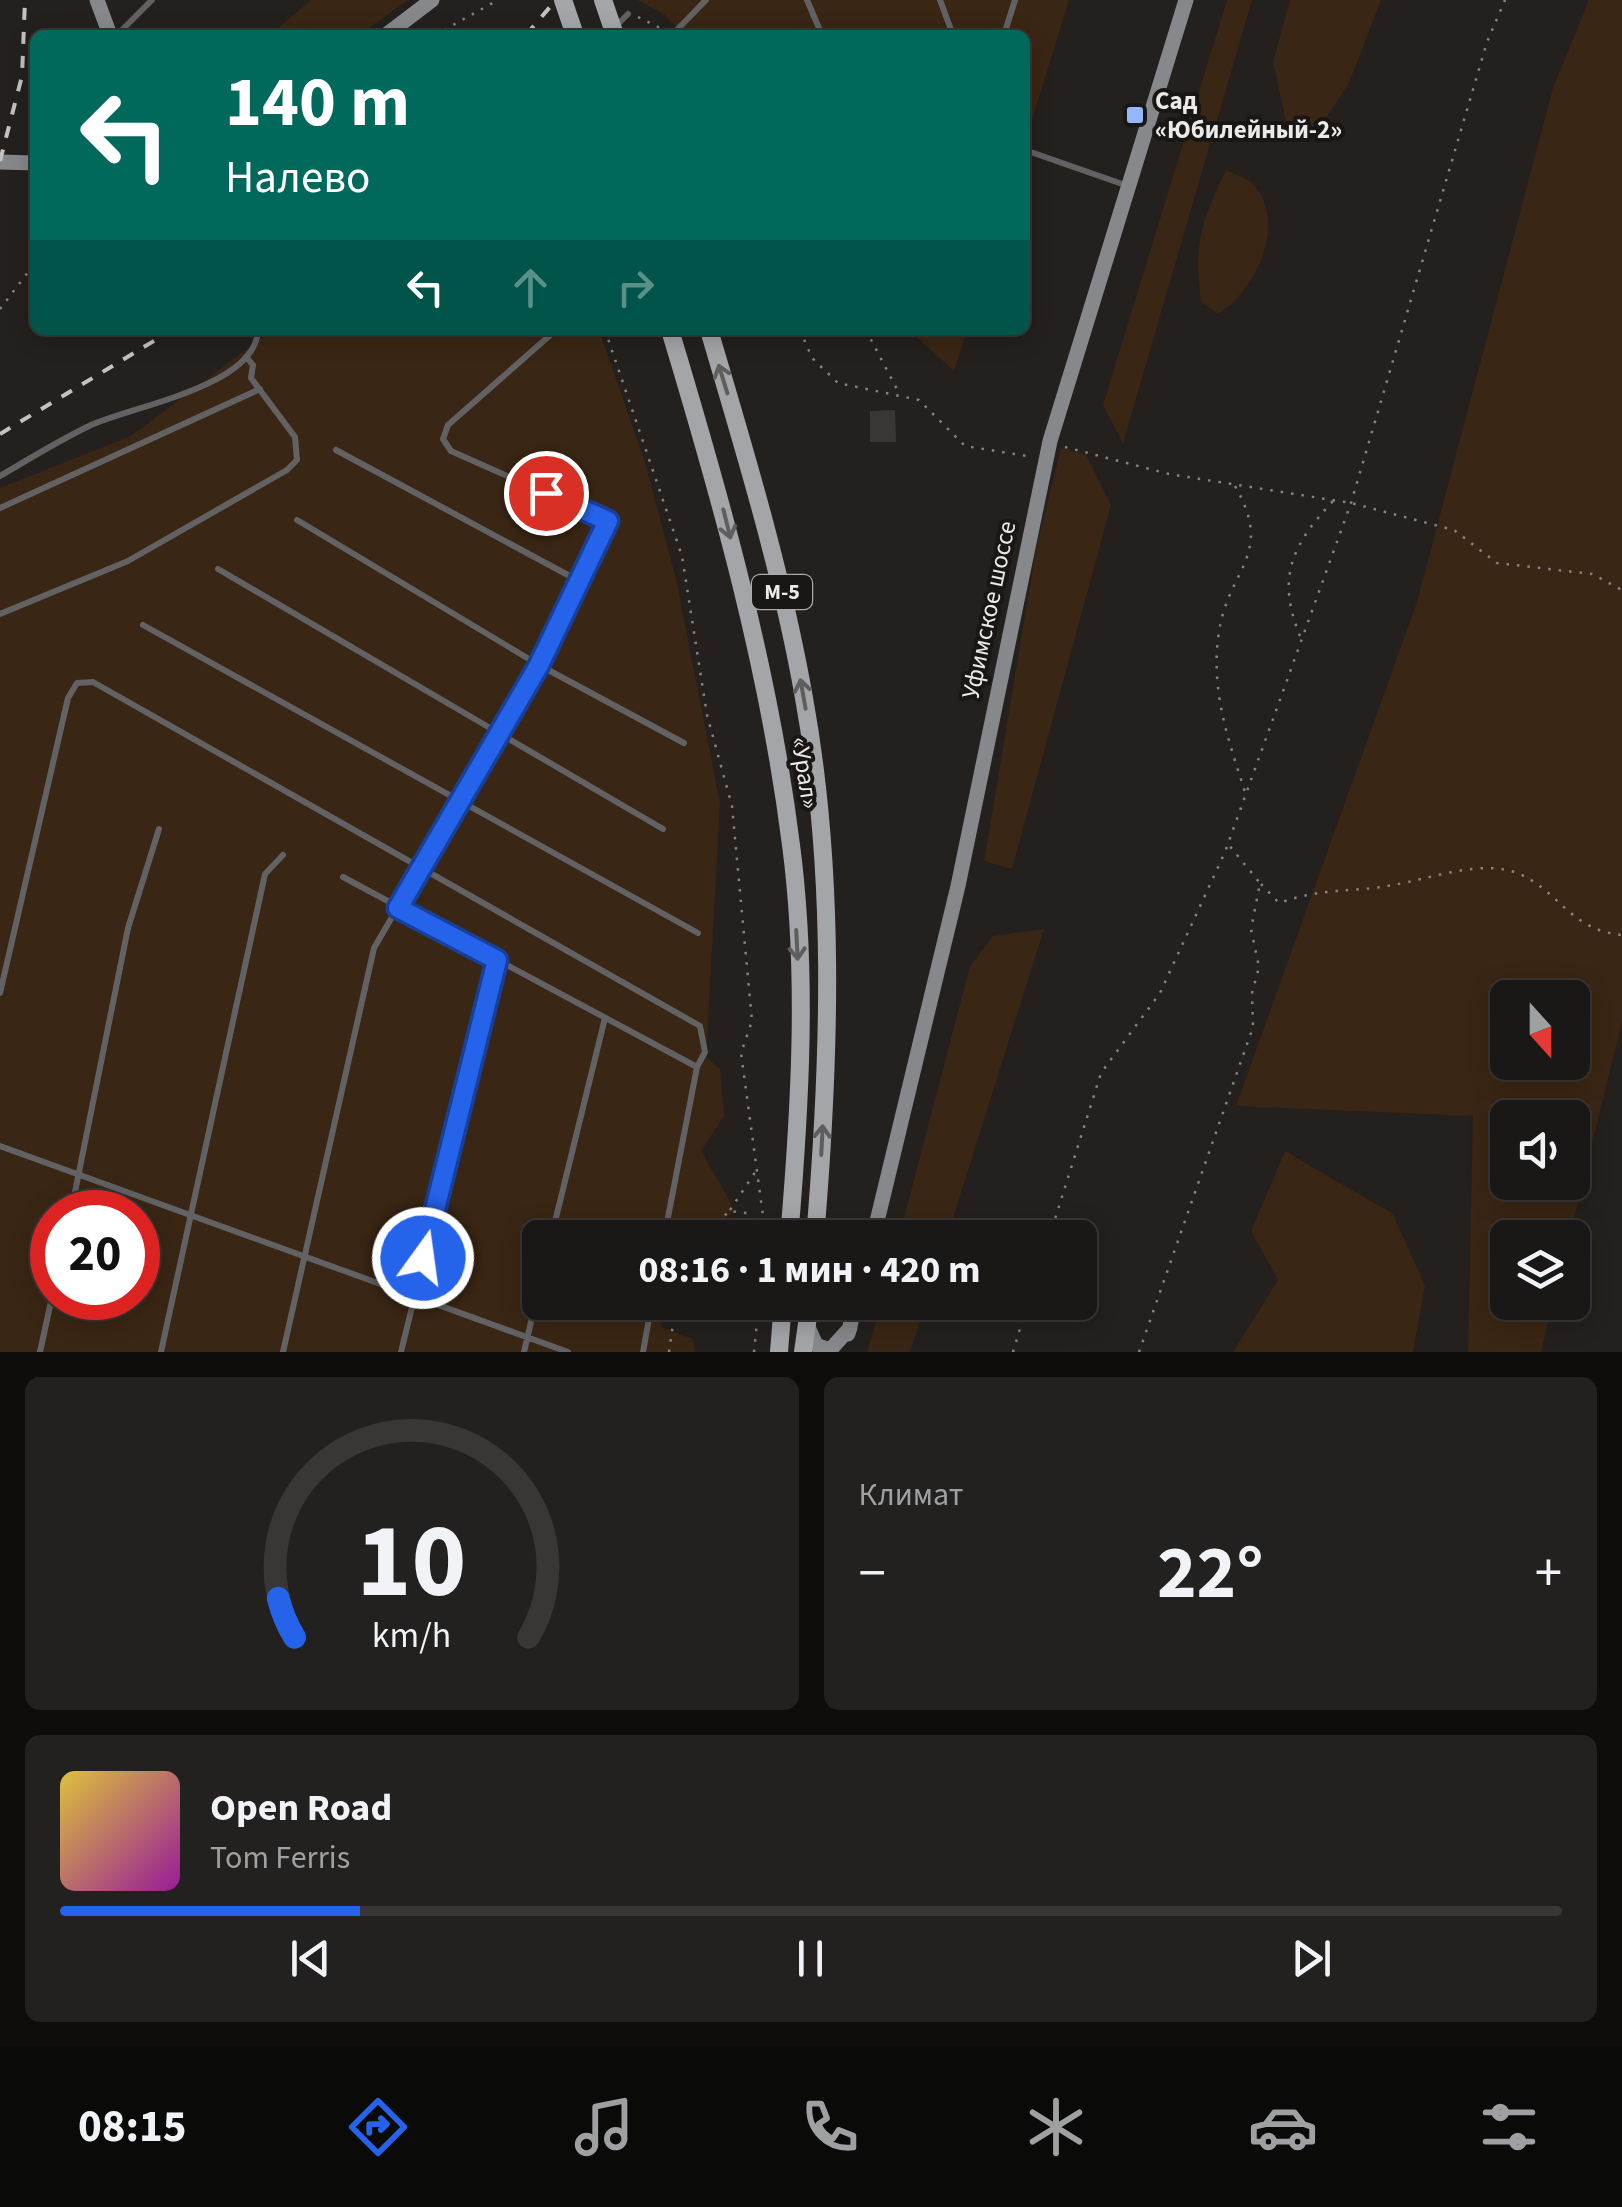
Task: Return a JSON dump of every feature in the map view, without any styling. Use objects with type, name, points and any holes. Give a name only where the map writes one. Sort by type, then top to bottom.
[{"type":"main road","points":[[97,0],[112,30]]},
{"type":"main road","points":[[393,30],[432,0]]},
{"type":"main road","points":[[563,0],[574,30]]},
{"type":"main road","points":[[603,0],[613,30]]},
{"type":"main road","name":"Уфимское шоссе","points":[[877,1220],[958,886],[1048,450],[1186,0]]},
{"type":"main road","points":[[0,162],[30,163]]},
{"type":"main road","name":"«Урал»","points":[[672,335],[721,498],[760,660],[792,848],[800,1010],[790,1220]]},
{"type":"main road","name":"«Урал»","points":[[710,335],[770,533],[805,701],[822,860],[828,1021],[816,1220]]},
{"type":"main road","points":[[779,1352],[782,1320]]},
{"type":"main road","points":[[803,1352],[809,1320]]},
{"type":"main road","points":[[843,1352],[852,1320]]},
{"type":"main road","points":[[808,1327],[816,1346],[830,1350],[850,1328]]},
{"type":"lane","points":[[119,30],[152,0]]},
{"type":"lane","points":[[676,30],[706,0]]},
{"type":"lane","points":[[807,0],[820,30]]},
{"type":"lane","points":[[940,0],[952,30]]},
{"type":"lane","points":[[1006,30],[1015,0]]},
{"type":"lane","points":[[612,30],[628,14]]},
{"type":"lane","points":[[1030,152],[1128,186]]},
{"type":"lane","points":[[0,476],[90,425],[204,386],[246,358],[256,335]]},
{"type":"lane","points":[[283,1352],[374,948],[539,665],[608,521],[451,451],[443,439],[448,425],[550,335]]},
{"type":"lane","points":[[0,614],[128,561],[287,470],[297,460],[299,448],[252,378],[253,365],[246,358]]},
{"type":"lane","points":[[0,508],[260,389]]},
{"type":"lane","points":[[336,450],[579,581]]},
{"type":"lane","points":[[298,520],[539,665],[684,744]]},
{"type":"lane","points":[[218,569],[663,829]]},
{"type":"lane","points":[[142,624],[698,932]]},
{"type":"lane","points":[[0,993],[68,698],[77,683],[93,682],[700,1026],[705,1052],[696,1067],[667,1220]]},
{"type":"lane","points":[[76,1190],[128,928],[159,829]]},
{"type":"lane","points":[[161,1352],[266,874],[283,855]]},
{"type":"lane","points":[[343,877],[696,1067]]},
{"type":"lane","points":[[401,1352],[497,960]]},
{"type":"lane","points":[[555,1220],[604,1018]]},
{"type":"lane","points":[[0,1146],[568,1352]]},
{"type":"lane","points":[[40,1352],[47,1320]]},
{"type":"lane","points":[[524,1352],[531,1320]]},
{"type":"lane","points":[[643,1352],[649,1320]]},
{"type":"path","points":[[444,30],[498,0]]},
{"type":"path","points":[[1055,1220],[1101,1072],[1160,993],[1228,844],[1351,503],[1487,42],[1505,0]]},
{"type":"path","points":[[628,14],[652,21],[664,30]]},
{"type":"path","points":[[0,309],[30,270]]},
{"type":"path","points":[[607,335],[682,556],[706,715],[732,806],[752,1021],[741,1054],[764,1220]]},
{"type":"path","points":[[802,335],[812,358],[838,382],[920,400],[965,446],[1048,450],[1351,503],[1454,530],[1497,563],[1592,574],[1622,590]]},
{"type":"path","points":[[869,335],[901,396]]},
{"type":"path","points":[[1234,484],[1248,510],[1252,548],[1219,628],[1217,699],[1246,794]]},
{"type":"path","points":[[1302,640],[1292,616],[1288,573],[1301,535],[1334,500]]},
{"type":"path","points":[[1228,844],[1278,903],[1328,888],[1389,886],[1483,870],[1514,872],[1541,887],[1569,916],[1622,935]]},
{"type":"path","points":[[1138,1352],[1252,1026],[1252,993],[1259,967],[1251,930],[1260,883]]},
{"type":"path","points":[[721,1220],[757,1170]]},
{"type":"path","points":[[729,1212],[747,1213],[753,1220]]},
{"type":"path","points":[[669,1352],[673,1320]]},
{"type":"path","points":[[754,1352],[757,1320]]},
{"type":"path","points":[[1012,1352],[1022,1320]]},
{"type":"shaded area","points":[[311,0],[408,0],[366,30],[276,30]]},
{"type":"shaded area","points":[[637,0],[1069,0],[1030,127],[1030,30],[678,30],[664,14]]},
{"type":"shaded area","points":[[1227,0],[1252,0],[1123,443],[1103,405]]},
{"type":"shaded area","points":[[1290,0],[1381,0],[1349,83],[1315,135],[1288,131],[1273,62]]},
{"type":"shaded area","points":[[1589,0],[1622,0],[1622,1022],[1590,1152],[1590,1100],[1490,1100],[1490,1200],[1578,1200],[1573,1220],[1490,1220],[1490,1320],[1549,1320],[1541,1352],[1468,1352],[1473,1116],[1236,1106],[1417,602],[1553,88]]},
{"type":"shaded area","points":[[1226,170],[1254,185],[1264,201],[1267,237],[1255,273],[1244,290],[1218,314],[1201,302],[1198,264],[1205,220]]},
{"type":"shaded area","points":[[265,335],[601,335],[645,462],[676,579],[720,803],[706,1057],[720,1069],[724,1116],[701,1151],[734,1209],[725,1220],[522,1220],[522,1320],[662,1320],[661,1327],[693,1339],[695,1352],[0,1352],[0,488],[131,436]]},
{"type":"shaded area","points":[[914,335],[965,335],[954,371]]},
{"type":"shaded area","points":[[1061,448],[1086,455],[1111,505],[1012,869],[984,861],[1036,549]]},
{"type":"shaded area","points":[[1044,929],[952,1220],[903,1220],[970,966],[993,936]]},
{"type":"shaded area","points":[[1285,1151],[1393,1214],[1425,1286],[1413,1352],[1233,1352],[1278,1280],[1251,1231]]},
{"type":"shaded area","points":[[877,1320],[920,1320],[910,1352],[867,1352]]},
{"type":"building","points":[[895,410],[896,442],[870,442],[870,411]]},
{"type":"railway","points":[[0,161],[22,76],[25,0]]},
{"type":"railway","points":[[530,30],[556,0]]},
{"type":"railway","points":[[0,434],[164,335]]},
{"type":"place","name":"Сад «Юбилейный-2»","points":[[1135,115]]},
{"type":"route","points":[[423,1258],[497,960],[398,908],[539,665],[608,521],[546,493]]}]
